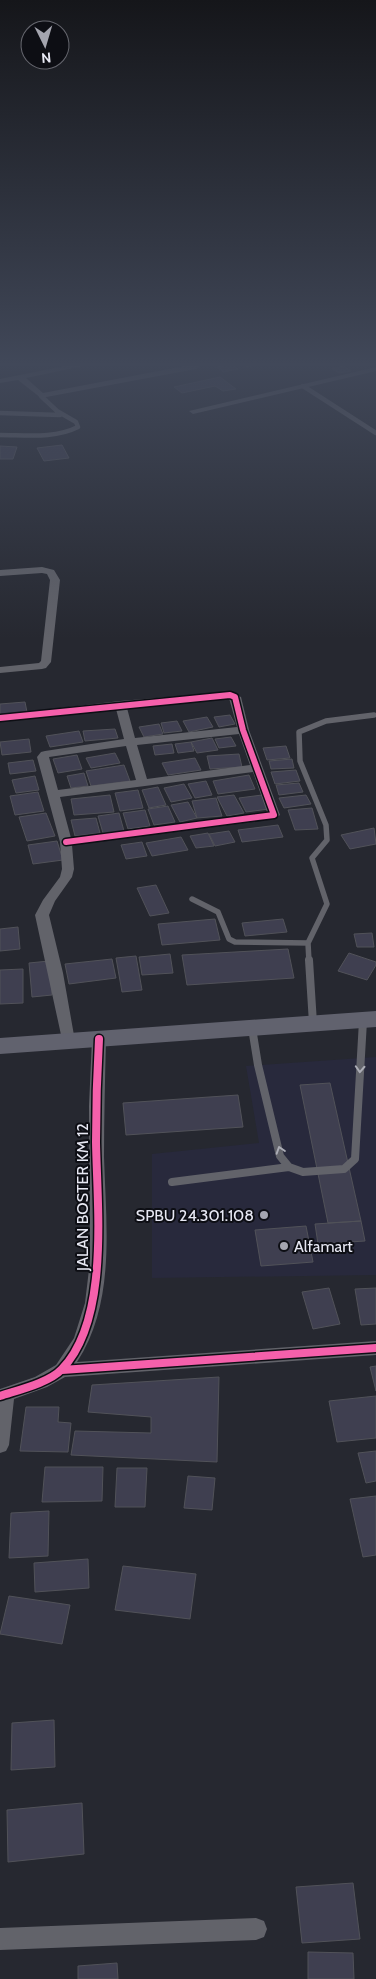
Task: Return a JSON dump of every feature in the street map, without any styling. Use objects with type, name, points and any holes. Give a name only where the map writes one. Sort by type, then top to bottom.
[{"type":"highway","points":[[0,1046],[370,1020]]},
{"type":"street","points":[[0,573],[42,570],[52,572],[55,580],[46,662],[42,666],[0,670]]},
{"type":"street","points":[[0,718],[120,704],[230,695],[235,697],[244,730],[274,815],[66,842]]},
{"type":"street","points":[[120,704],[142,782]]},
{"type":"street","points":[[68,1041],[56,973],[42,915],[48,900],[66,877],[68,869],[66,842],[52,794],[45,754],[130,742],[244,730]]},
{"type":"street","points":[[52,794],[258,768]]},
{"type":"street","name":"JALAN BOSTER KM 12","points":[[3,1396],[41,1382],[62,1370],[82,1340],[93,1303],[98,1261],[96,1106],[99,1039]]},
{"type":"street","points":[[62,1370],[376,1348]]},
{"type":"street","points":[[0,1445],[3,1396]]},
{"type":"street","points":[[0,1939],[256,1929]]},
{"type":"lane","points":[[313,1024],[308,943],[326,904],[312,858],[327,840],[326,825],[300,761],[299,732],[310,725],[329,720],[374,715]]},
{"type":"lane","points":[[192,899],[218,912],[229,939],[235,942],[308,943]]},
{"type":"lane","points":[[252,1028],[258,1065],[280,1156],[289,1166],[303,1172],[344,1169],[355,1159],[370,1020]]},
{"type":"lane","points":[[172,1182],[289,1166]]},
{"type":"shaded area","name":"SPBU 24.301.108","points":[[376,1057],[376,1275],[152,1278],[152,1154],[259,1143],[246,1066]]},
{"type":"building","points":[[0,454],[15,454],[13,459],[0,459]]},
{"type":"building","points":[[40,454],[67,454],[69,458],[44,461]]},
{"type":"building","points":[[25,702],[27,712],[0,715],[0,704]]},
{"type":"building","points":[[230,715],[235,724],[219,727],[214,717]]},
{"type":"building","points":[[207,717],[213,727],[189,732],[183,721]]},
{"type":"building","points":[[177,721],[182,731],[164,733],[161,723]]},
{"type":"building","points":[[159,724],[163,734],[144,737],[139,727]]},
{"type":"building","points":[[115,729],[118,738],[85,741],[83,731]]},
{"type":"building","points":[[79,731],[83,742],[50,747],[46,736]]},
{"type":"building","points":[[231,737],[236,746],[219,748],[215,739]]},
{"type":"building","points":[[212,738],[218,750],[197,753],[191,742]]},
{"type":"building","points":[[29,739],[31,752],[2,755],[0,742]]},
{"type":"building","points":[[191,742],[194,751],[178,753],[175,744]]},
{"type":"building","points":[[172,744],[174,753],[155,755],[153,746]]},
{"type":"building","points":[[286,746],[290,758],[267,760],[263,748]]},
{"type":"building","points":[[115,753],[120,763],[91,768],[86,758]]},
{"type":"building","points":[[239,754],[242,767],[210,769],[207,756]]},
{"type":"building","points":[[77,755],[82,769],[58,773],[53,759]]},
{"type":"building","points":[[195,758],[201,770],[168,775],[162,763]]},
{"type":"building","points":[[292,759],[294,768],[271,769],[269,761]]},
{"type":"building","points":[[33,760],[36,771],[10,774],[8,763]]},
{"type":"building","points":[[124,765],[130,781],[91,786],[86,771]]},
{"type":"building","points":[[296,770],[300,781],[275,784],[271,772]]},
{"type":"building","points":[[84,773],[88,786],[71,788],[67,776]]},
{"type":"building","points":[[249,775],[255,789],[218,794],[213,781]]},
{"type":"building","points":[[35,776],[39,790],[16,793],[12,780]]},
{"type":"building","points":[[206,781],[212,795],[195,798],[188,784]]},
{"type":"building","points":[[299,783],[303,792],[279,795],[276,785]]},
{"type":"building","points":[[184,784],[192,798],[171,802],[164,788]]},
{"type":"building","points":[[158,787],[166,805],[149,808],[142,790]]},
{"type":"building","points":[[138,790],[143,808],[120,811],[115,793]]},
{"type":"building","points":[[38,792],[44,811],[15,815],[10,796]]},
{"type":"building","points":[[110,795],[114,812],[74,815],[71,799]]},
{"type":"building","points":[[234,795],[244,813],[227,816],[217,797]]},
{"type":"building","points":[[262,795],[269,809],[246,812],[239,798]]},
{"type":"building","points":[[306,795],[311,804],[284,808],[279,798]]},
{"type":"building","points":[[216,798],[222,816],[197,818],[192,801]]},
{"type":"building","points":[[188,802],[197,818],[180,822],[171,805]]},
{"type":"building","points":[[168,806],[175,822],[154,825],[148,809]]},
{"type":"building","points":[[312,808],[318,829],[295,830],[288,810]]},
{"type":"building","points":[[145,810],[150,826],[128,829],[123,813]]},
{"type":"building","points":[[46,813],[55,836],[27,841],[19,817]]},
{"type":"building","points":[[119,813],[124,831],[103,833],[98,816]]},
{"type":"building","points":[[96,818],[100,833],[75,836],[71,820]]},
{"type":"building","points":[[278,825],[283,837],[242,842],[238,830]]},
{"type":"building","points":[[374,828],[376,844],[350,849],[341,835]]},
{"type":"building","points":[[229,831],[235,842],[215,846],[209,834]]},
{"type":"building","points":[[208,833],[214,846],[196,848],[190,836]]},
{"type":"building","points":[[181,837],[188,850],[152,856],[146,843]]},
{"type":"building","points":[[57,841],[63,860],[33,864],[28,845]]},
{"type":"building","points":[[142,842],[147,856],[126,859],[121,845]]},
{"type":"building","points":[[156,885],[169,913],[150,916],[137,888]]},
{"type":"building","points":[[215,919],[220,940],[162,945],[158,924]]},
{"type":"building","points":[[283,919],[287,932],[245,936],[242,923]]},
{"type":"building","points":[[18,927],[20,949],[0,951],[0,929]]},
{"type":"building","points":[[372,933],[374,947],[357,947],[354,934]]},
{"type":"building","points":[[288,949],[294,978],[187,985],[182,955]]},
{"type":"building","points":[[349,953],[376,962],[367,980],[338,971]]},
{"type":"building","points":[[170,954],[173,973],[142,975],[139,957]]},
{"type":"building","points":[[136,956],[142,990],[122,992],[116,958]]},
{"type":"building","points":[[112,959],[116,978],[69,984],[65,964]]},
{"type":"building","points":[[49,961],[52,995],[32,997],[29,963]]},
{"type":"building","points":[[23,969],[23,1003],[0,1004],[0,970]]},
{"type":"building","points":[[330,1083],[361,1221],[328,1223],[300,1085]]},
{"type":"building","points":[[238,1095],[243,1127],[126,1135],[123,1103]]},
{"type":"building","points":[[361,1221],[365,1241],[318,1244],[315,1224]]},
{"type":"building","name":"Alfamart","points":[[306,1226],[313,1262],[261,1266],[255,1230]]},
{"type":"building","points":[[329,1288],[340,1324],[313,1329],[302,1292]]},
{"type":"building","points":[[376,1288],[376,1324],[361,1325],[355,1289]]},
{"type":"building","points":[[376,1366],[376,1391],[370,1367]]},
{"type":"building","points":[[219,1377],[217,1462],[71,1455],[75,1431],[151,1433],[151,1417],[88,1412],[92,1385]]},
{"type":"building","points":[[376,1396],[376,1438],[337,1442],[329,1401]]},
{"type":"building","points":[[26,1407],[59,1407],[58,1422],[71,1423],[68,1452],[20,1451]]},
{"type":"building","points":[[376,1451],[376,1481],[366,1483],[358,1453]]},
{"type":"building","points":[[45,1467],[103,1467],[102,1501],[42,1502]]},
{"type":"building","points":[[117,1468],[147,1468],[145,1507],[115,1507]]},
{"type":"building","points":[[188,1476],[215,1478],[212,1510],[184,1508]]},
{"type":"building","points":[[376,1496],[376,1555],[363,1557],[350,1499]]},
{"type":"building","points":[[49,1511],[48,1556],[9,1558],[11,1513]]},
{"type":"building","points":[[88,1559],[89,1588],[35,1592],[34,1563]]},
{"type":"building","points":[[123,1566],[196,1574],[190,1619],[115,1610]]},
{"type":"building","points":[[9,1596],[70,1605],[62,1644],[0,1634]]},
{"type":"building","points":[[54,1720],[55,1767],[11,1770],[12,1723]]},
{"type":"building","points":[[82,1803],[84,1854],[8,1862],[7,1810]]},
{"type":"building","points":[[353,1883],[360,1939],[302,1943],[296,1887]]},
{"type":"building","points":[[308,1952],[353,1953],[354,1979],[308,1979]]},
{"type":"building","points":[[117,1963],[118,1979],[78,1979],[78,1966]]},
{"type":"cycle path","points":[[0,718],[165,700],[230,695],[235,697],[243,730],[274,815],[66,842]]},
{"type":"cycle path","points":[[0,1396],[41,1382],[62,1370],[82,1340],[93,1303],[98,1261],[96,1106],[99,1039]]},
{"type":"cycle path","points":[[62,1370],[376,1348]]},
{"type":"place","name":"SPBU 24.301.108","points":[[264,1215]]},
{"type":"place","name":"Alfamart","points":[[284,1246]]}]
